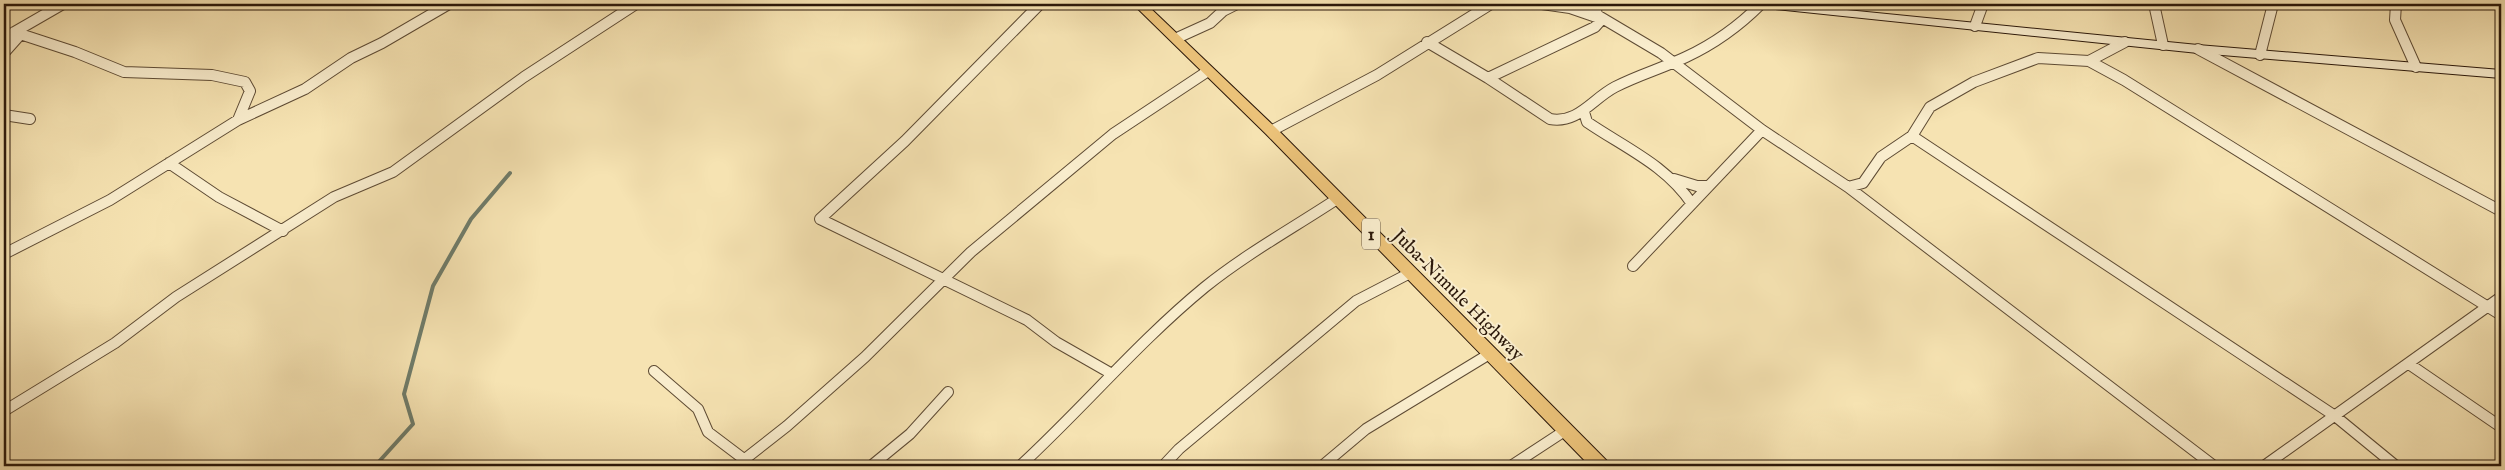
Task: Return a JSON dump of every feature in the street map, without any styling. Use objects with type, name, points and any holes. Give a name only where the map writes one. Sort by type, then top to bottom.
[{"type":"main road","name":"Juba–Nimule Highway","points":[[1139,4],[1178,38],[1190,54],[1271,131],[1601,466]]},
{"type":"main road","points":[[1756,4],[1781,5],[2260,55],[2501,74]]},
{"type":"street","points":[[4,38],[16,34],[63,4]]},
{"type":"street","points":[[4,254],[110,200],[238,120],[305,89],[351,58],[382,43],[449,4]]},
{"type":"street","points":[[4,412],[115,343],[176,297],[334,198],[393,172],[524,78],[636,4]]},
{"type":"street","points":[[1040,4],[992,51],[904,144],[820,219],[1027,320],[1056,342],[1112,374]]},
{"type":"street","points":[[1178,38],[1210,23],[1223,11],[1237,4]]},
{"type":"street","points":[[1271,131],[1377,75],[1490,4]]},
{"type":"street","points":[[1542,4],[1570,8],[1602,19],[1645,43],[1762,130],[1848,187],[2214,466]]},
{"type":"street","points":[[1595,4],[1594,10],[1602,19]]},
{"type":"street","points":[[1562,121],[1584,112],[1587,106],[1604,92],[1696,52],[1733,30],[1761,4]]},
{"type":"street","points":[[2154,4],[2163,45]]},
{"type":"street","points":[[2260,55],[2273,4]]},
{"type":"street","points":[[2396,4],[2395,20],[2416,67]]},
{"type":"street","points":[[1975,26],[1980,5]]},
{"type":"street","points":[[1488,78],[1595,27],[1602,19]]},
{"type":"street","points":[[4,53],[16,42],[16,34]]},
{"type":"street","points":[[16,34],[75,52],[124,72],[212,75],[245,82],[250,91],[238,120]]},
{"type":"street","points":[[1427,42],[1488,78],[1543,116],[1598,130]]},
{"type":"street","points":[[2089,61],[2125,42]]},
{"type":"street","points":[[2198,49],[2501,211]]},
{"type":"street","points":[[1848,187],[1863,183],[1881,158],[1912,136],[1930,107],[1981,79],[2038,58],[2089,61],[2124,80],[2501,315]]},
{"type":"street","points":[[654,371],[698,409],[708,432],[745,464],[865,357],[971,252],[1113,134],[1208,71]]},
{"type":"street","points":[[1584,112],[1587,122],[1642,156],[1670,178],[1687,195],[1692,204]]},
{"type":"street","points":[[4,115],[30,119]]},
{"type":"street","points":[[1633,266],[1762,130]]},
{"type":"street","points":[[1912,136],[2335,416],[2396,466]]},
{"type":"street","points":[[169,163],[219,197],[283,231]]},
{"type":"street","points":[[1670,178],[1686,184],[1709,186]]},
{"type":"street","points":[[1020,466],[1054,435],[1112,374],[1204,288],[1235,265],[1337,198]]},
{"type":"street","points":[[1163,466],[1186,443],[1356,301],[1410,272]]},
{"type":"street","points":[[2264,466],[2501,297]]},
{"type":"street","points":[[1322,466],[1342,447],[1366,429],[1491,353]]},
{"type":"street","points":[[2409,364],[2501,427]]},
{"type":"street","points":[[871,466],[910,434],[948,392]]},
{"type":"street","points":[[1511,466],[1566,430]]},
{"type":"waterway","points":[[375,466],[413,424],[404,394],[433,286],[471,219],[510,173]]}]
